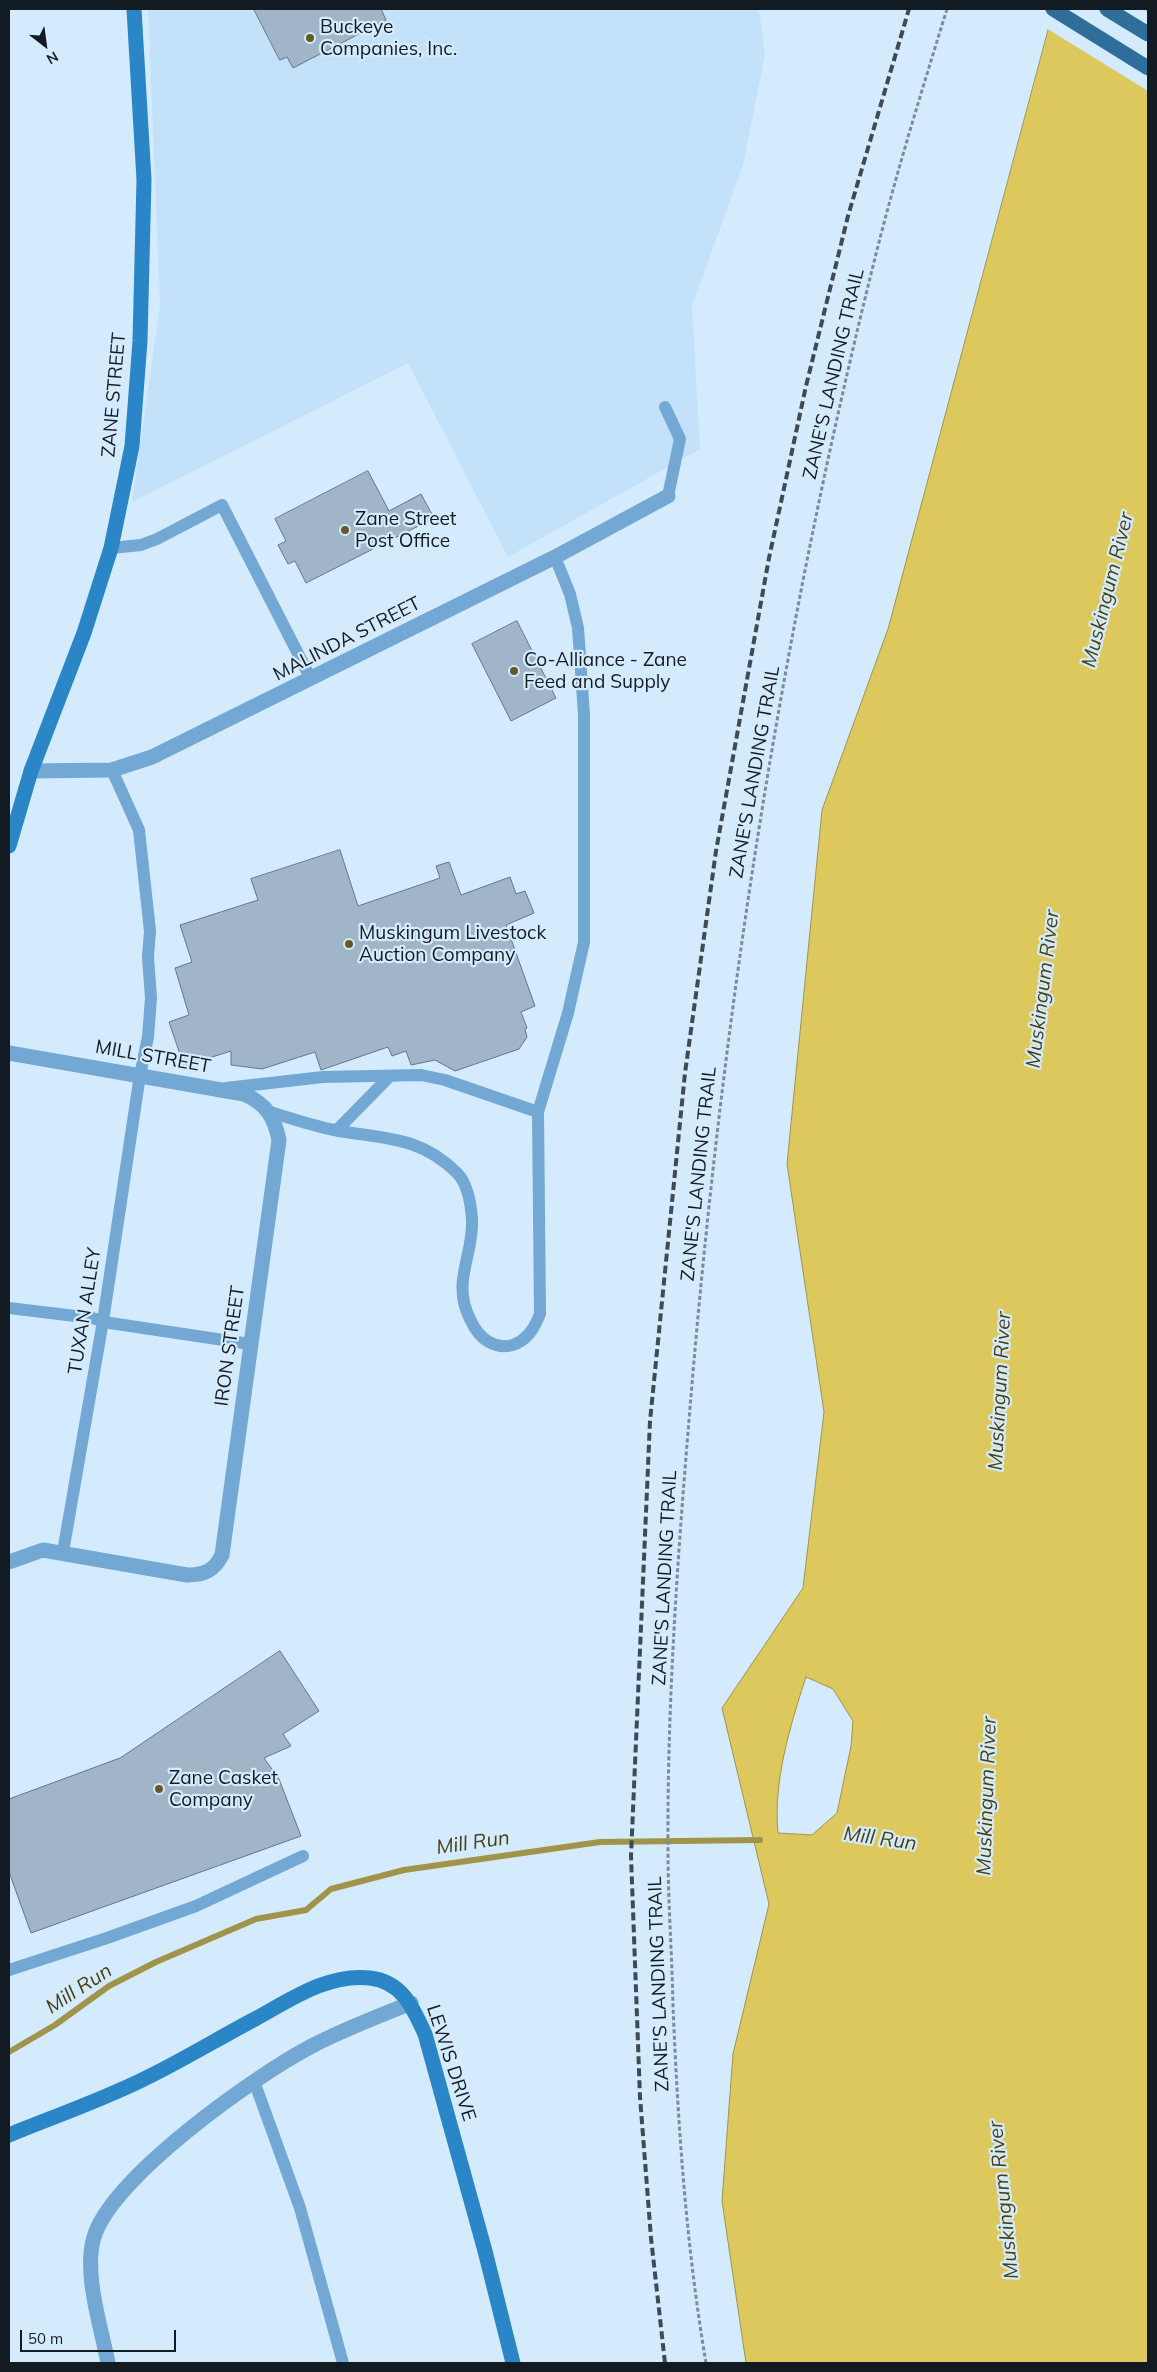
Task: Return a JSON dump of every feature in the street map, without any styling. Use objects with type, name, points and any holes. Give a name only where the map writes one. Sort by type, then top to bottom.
[{"type":"main road","name":"ZANE STREET","points":[[9,846],[31,771],[84,633],[111,548],[132,446],[140,341],[144,180],[134,9]]},
{"type":"main road","points":[[1053,9],[1148,68]]},
{"type":"main road","points":[[1107,9],[1148,34]]},
{"type":"main road","name":"LEWIS DRIVE","points":[[9,2135],[142,2080],[307,1990],[340,1979],[370,1978],[387,1982],[401,1992],[411,2003],[425,2034],[436,2067],[513,2363]]},
{"type":"street","name":"MALINDA STREET","points":[[31,771],[112,770],[152,757],[555,557],[668,496]]},
{"type":"street","name":"MILL STREET","points":[[9,1052],[244,1094],[258,1100],[273,1118]]},
{"type":"street","name":"IRON STREET","points":[[63,1552],[92,1560],[187,1576],[199,1575],[211,1570],[222,1555],[279,1140],[273,1118]]},
{"type":"street","points":[[9,1562],[43,1550],[63,1552]]},
{"type":"street","points":[[108,2363],[91,2271],[94,2236],[101,2221],[127,2188],[158,2157],[225,2102],[254,2081],[310,2047],[411,2003]]},
{"type":"lane","points":[[665,407],[680,439],[668,496]]},
{"type":"lane","points":[[111,548],[141,545],[157,539],[222,505],[310,680]]},
{"type":"lane","points":[[273,1118],[396,1139],[431,1151],[460,1175],[467,1190],[472,1222],[462,1293],[466,1312],[474,1329],[485,1340],[498,1346],[510,1346],[521,1341],[534,1329],[540,1314],[538,1112],[568,1013],[584,942],[584,715],[578,628],[570,594],[555,557]]},
{"type":"lane","name":"TUXAN ALLEY","points":[[63,1552],[103,1321],[140,1075],[148,1037],[151,998],[148,957],[150,931],[139,830],[112,770]]},
{"type":"lane","points":[[219,1089],[323,1077],[421,1075],[445,1080],[538,1112]]},
{"type":"lane","points":[[337,1130],[390,1076]]},
{"type":"lane","points":[[9,1308],[92,1318],[250,1344]]},
{"type":"lane","points":[[9,1970],[196,1906],[303,1856]]},
{"type":"lane","points":[[254,2081],[300,2208],[343,2363]]},
{"type":"path","name":"ZANE'S LANDING TRAIL","points":[[706,2363],[690,2258],[676,2093],[668,1855],[670,1742],[682,1504],[701,1281],[726,1052],[769,762],[834,433],[875,259],[909,133],[947,9]]},
{"type":"shaded area","points":[[148,9],[756,9],[760,14],[765,55],[743,165],[692,306],[700,449],[508,557],[408,363],[132,502],[160,306]]},
{"type":"water","name":"Muskingum River","points":[[1054,9],[1148,9],[1148,2363],[746,2363],[722,2201],[733,2054],[769,1904],[722,1708],[803,1588],[824,1412],[787,1164],[822,810],[888,629]],"holes":[[[806,1677],[833,1689],[853,1721],[851,1746],[837,1813],[812,1835],[778,1833],[777,1814],[780,1774],[794,1715]]]},
{"type":"pier","points":[[1051,9],[1142,9],[1148,12],[1148,91],[1046,28]]},
{"type":"building","name":"Buckeye Companies, Inc.","points":[[254,9],[381,9],[386,20],[293,68],[287,57],[280,60]]},
{"type":"building","name":"Zane Street Post Office","points":[[368,471],[389,511],[421,494],[434,518],[306,583],[295,561],[288,564],[278,545],[286,541],[275,519]]},
{"type":"building","name":"Co-Alliance - Zane Feed and Supply","points":[[517,621],[556,698],[511,721],[472,644]]},
{"type":"building","name":"Muskingum Livestock Auction Company","points":[[340,850],[358,906],[440,878],[436,866],[449,862],[461,895],[510,877],[516,894],[525,891],[534,913],[506,925],[535,1006],[521,1012],[527,1028],[525,1029],[527,1037],[519,1049],[455,1071],[435,1060],[411,1065],[406,1051],[392,1056],[388,1047],[321,1070],[315,1052],[262,1069],[231,1065],[231,1051],[184,1066],[169,1022],[189,1015],[175,968],[192,962],[180,925],[258,900],[251,879]]},
{"type":"building","name":"Zane Casket Company","points":[[280,1651],[319,1711],[283,1734],[291,1746],[264,1758],[279,1779],[301,1836],[31,1933],[9,1872],[9,1799],[120,1758]]},
{"type":"waterway","name":"Mill Run","points":[[9,2052],[55,2025],[109,1986],[156,1962],[256,1919],[306,1910],[331,1889],[404,1870],[600,1842],[760,1840]]},
{"type":"railway","points":[[665,2363],[651,2238],[640,2097],[631,1856],[650,1421],[685,1073],[716,851],[769,558],[806,386],[848,216],[909,9]]},
{"type":"place","name":"Buckeye Companies, Inc.","points":[[310,38]]},
{"type":"place","name":"Zane Street Post Office","points":[[345,530]]},
{"type":"place","name":"Co-Alliance - Zane Feed and Supply","points":[[514,671]]},
{"type":"place","name":"Muskingum Livestock Auction Company","points":[[349,944]]},
{"type":"place","name":"Zane Casket Company","points":[[159,1789]]}]
